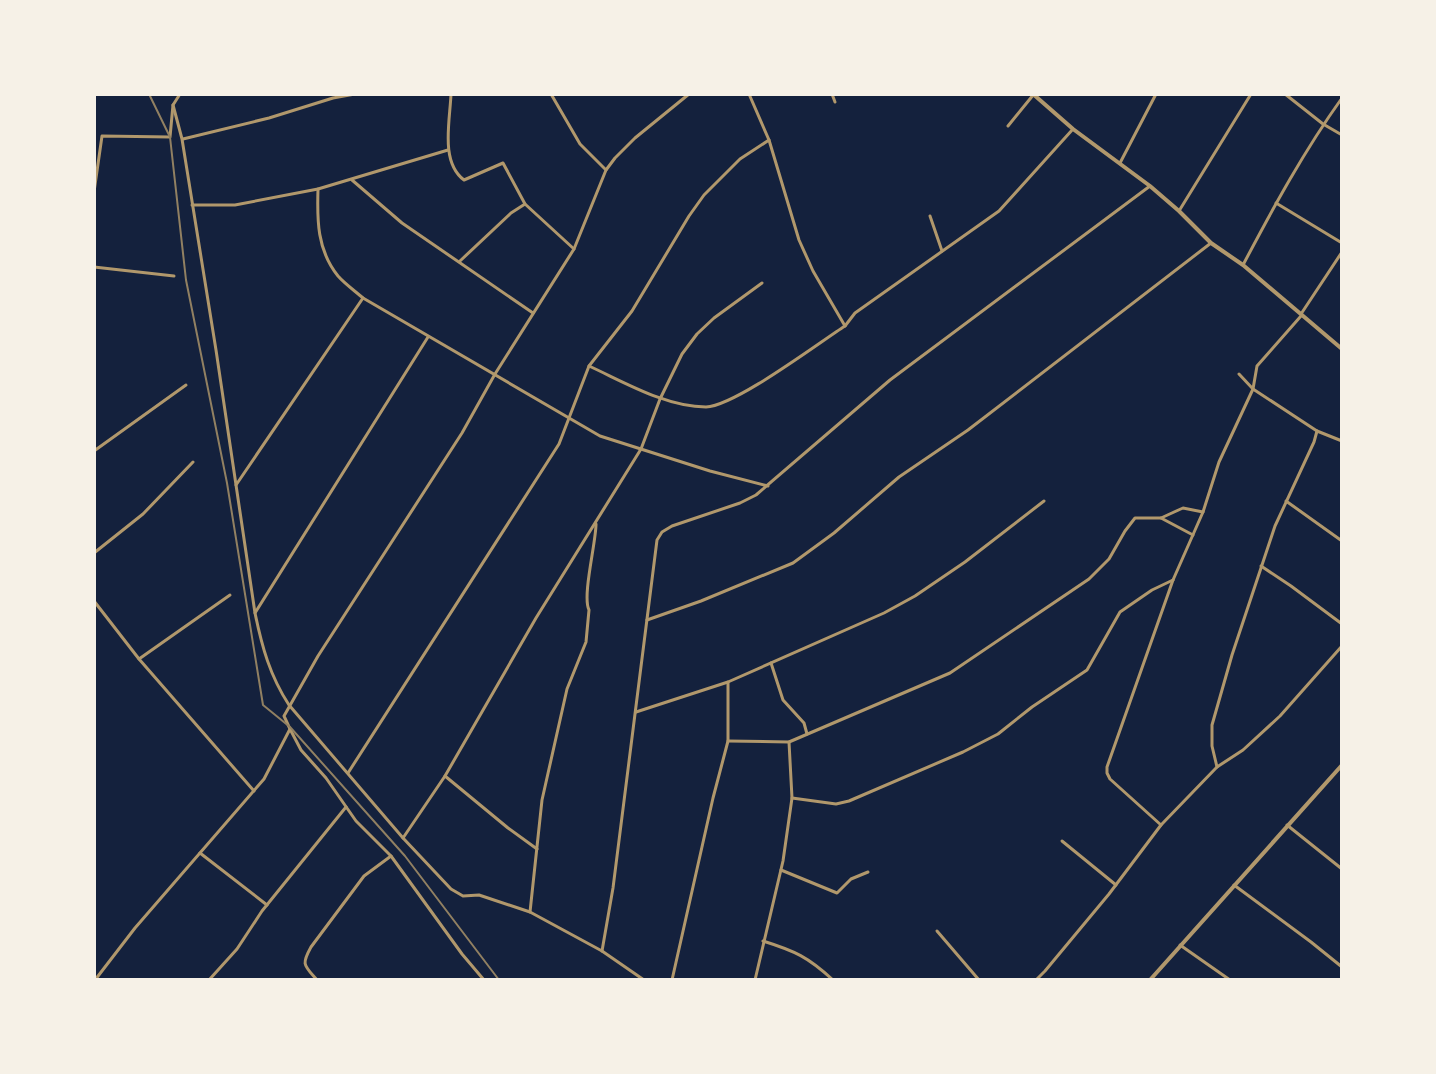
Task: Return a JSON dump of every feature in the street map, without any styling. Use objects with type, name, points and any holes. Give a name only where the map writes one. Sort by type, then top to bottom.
[{"type":"street","points":[[94,192],[102,136],[170,136],[173,105],[180,94]]},
{"type":"street","points":[[182,140],[355,94]]},
{"type":"street","points":[[451,94],[448,150],[455,173],[464,180],[502,163],[525,204],[574,249]]},
{"type":"street","points":[[551,94],[580,144],[606,170]]},
{"type":"street","points":[[484,980],[462,954],[391,856],[356,821],[326,778],[301,750],[284,716],[318,656],[462,433],[495,374],[574,249],[606,170],[635,138],[689,94]]},
{"type":"street","points":[[749,94],[769,140],[799,240],[813,271],[845,326]]},
{"type":"street","points":[[832,94],[835,102]]},
{"type":"street","points":[[1120,163],[1156,94]]},
{"type":"street","points":[[1179,211],[1251,94]]},
{"type":"street","points":[[1285,94],[1341,135]]},
{"type":"street","points":[[1008,126],[1033,95],[1073,129],[1150,186],[1211,243],[1243,265],[1341,349]]},
{"type":"street","points":[[1243,265],[1276,203],[1341,98]]},
{"type":"street","points":[[173,105],[182,140],[255,613],[264,655],[277,687],[289,705],[403,838],[451,889],[464,896],[479,895],[530,912],[602,951],[644,980]]},
{"type":"street","points":[[589,366],[660,399],[705,407],[721,404],[744,392],[845,326],[855,312],[999,211],[1073,129]]},
{"type":"street","points":[[348,773],[559,444],[589,366],[632,311],[704,195],[740,159],[769,140]]},
{"type":"street","points":[[192,205],[235,205],[318,189],[448,150]]},
{"type":"street","points":[[352,180],[402,223],[533,313]]},
{"type":"street","points":[[602,951],[613,888],[657,540],[662,532],[672,526],[740,503],[768,486],[890,380],[1150,186]]},
{"type":"street","points":[[318,189],[317,230],[326,254],[338,275],[363,298],[600,436],[710,471],[768,486]]},
{"type":"street","points":[[1276,203],[1341,243]]},
{"type":"street","points":[[460,261],[512,213],[525,204]]},
{"type":"street","points":[[930,216],[942,251]]},
{"type":"street","points":[[647,620],[701,601],[794,563],[834,533],[899,477],[968,430],[1211,243]]},
{"type":"street","points":[[1161,825],[1110,779],[1107,767],[1173,580],[1203,512],[1219,462],[1252,389],[1257,366],[1301,315],[1341,252]]},
{"type":"street","points":[[94,267],[174,276]]},
{"type":"street","points":[[403,838],[445,776],[536,618],[641,449],[660,399],[682,354],[697,334],[714,318],[762,283]]},
{"type":"street","points":[[236,485],[363,298]]},
{"type":"street","points":[[255,613],[428,337]]},
{"type":"street","points":[[1239,374],[1252,389],[1317,431],[1341,441]]},
{"type":"street","points":[[94,451],[186,385]]},
{"type":"street","points":[[1217,767],[1212,746],[1212,725],[1232,655],[1261,566],[1286,501],[1317,431]]},
{"type":"street","points":[[94,553],[143,514],[192,462]]},
{"type":"street","points":[[636,712],[728,682],[884,613],[915,596],[965,562],[1044,501]]},
{"type":"street","points":[[1286,501],[1341,541]]},
{"type":"street","points":[[728,741],[789,742],[950,674],[1089,579],[1109,559],[1135,518],[1161,518],[1183,508],[1203,512]]},
{"type":"street","points":[[1161,518],[1193,535]]},
{"type":"street","points":[[530,912],[542,800],[567,689],[586,642],[589,610],[586,605],[596,539],[596,522]]},
{"type":"street","points":[[1261,566],[1341,624]]},
{"type":"street","points":[[792,798],[836,804],[849,801],[963,752],[998,734],[1032,707],[1088,669],[1120,612],[1152,590],[1173,580]]},
{"type":"street","points":[[139,659],[230,595]]},
{"type":"street","points":[[94,601],[139,659],[254,791]]},
{"type":"street","points":[[1036,980],[1116,885],[1161,825],[1217,767],[1243,750],[1280,716],[1341,646]]},
{"type":"street","points":[[771,663],[783,700],[804,723],[807,734]]},
{"type":"street","points":[[672,980],[728,741],[728,682]]},
{"type":"street","points":[[95,980],[135,928],[254,791],[272,765],[290,729]]},
{"type":"street","points":[[755,980],[781,870],[792,798],[789,742]]},
{"type":"street","points":[[1150,980],[1341,765]]},
{"type":"street","points":[[445,776],[537,849]]},
{"type":"street","points":[[209,980],[237,949],[267,905],[346,807]]},
{"type":"street","points":[[1287,825],[1341,869]]},
{"type":"street","points":[[1062,842],[1116,885]]},
{"type":"street","points":[[200,853],[267,905]]},
{"type":"street","points":[[317,980],[304,964],[304,959],[311,947],[364,876],[391,856]]},
{"type":"street","points":[[781,870],[837,893],[852,879],[868,872]]},
{"type":"street","points":[[1234,885],[1341,967]]},
{"type":"street","points":[[937,932],[979,980]]},
{"type":"street","points":[[763,941],[794,951],[818,966],[833,980]]},
{"type":"street","points":[[1180,945],[1230,980]]},
{"type":"railway","points":[[149,94],[170,137],[186,280],[227,483],[263,705],[290,727],[405,856],[499,980]]}]
